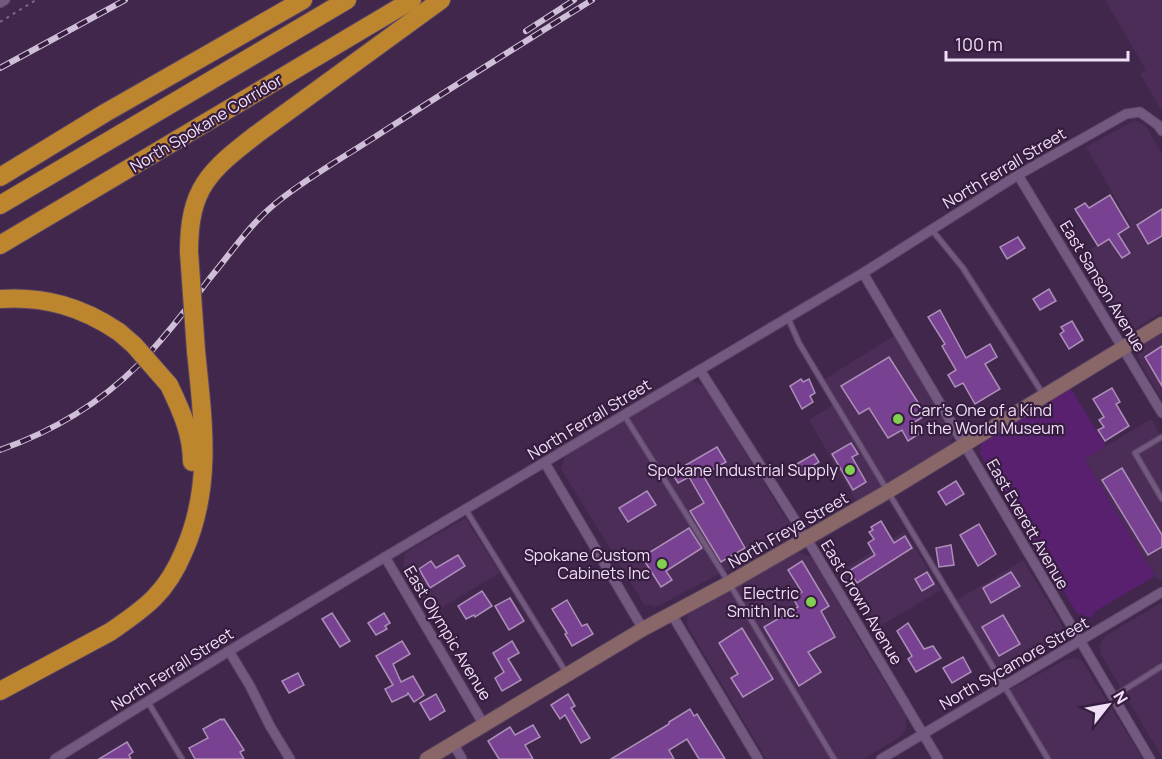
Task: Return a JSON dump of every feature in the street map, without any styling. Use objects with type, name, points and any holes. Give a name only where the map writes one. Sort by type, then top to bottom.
[{"type":"highway","points":[[0,177],[105,112],[303,0]]},
{"type":"highway","name":"North Spokane Corridor","points":[[0,205],[347,0]]},
{"type":"highway","name":"North Spokane Corridor","points":[[0,245],[412,0]]},
{"type":"highway","points":[[0,691],[110,632],[155,597],[174,572],[195,524],[203,484],[203,441],[189,252],[190,222],[202,187],[238,148],[441,0]]},
{"type":"highway","points":[[0,299],[39,299],[62,304],[90,315],[119,332],[134,345],[169,385],[185,420],[191,439],[192,456],[192,487],[185,524],[174,553],[160,576],[142,597],[126,610],[0,680]]},
{"type":"street","points":[[0,3],[4,0]]},
{"type":"street","name":"North Ferrall Street","points":[[56,759],[69,756],[148,702],[229,651],[863,273],[1018,175],[1126,114],[1140,112],[1158,125],[1162,131]]},
{"type":"street","name":"East Sanson Avenue","points":[[1018,175],[1162,413]]},
{"type":"street","name":"East Everett Avenue","points":[[863,273],[1150,759]]},
{"type":"street","name":"North Freya Street","points":[[427,759],[671,613],[729,583],[887,492],[1162,324]]},
{"type":"street","name":"East Crown Avenue","points":[[700,370],[807,539],[938,759]]},
{"type":"street","points":[[544,463],[644,629]]},
{"type":"street","name":"East Olympic Avenue","points":[[386,557],[484,725]]},
{"type":"street","name":"North Sycamore Street","points":[[881,759],[1162,592]]},
{"type":"street","points":[[671,613],[758,759]]},
{"type":"street","points":[[229,651],[290,759]]},
{"type":"street","points":[[453,743],[462,759]]},
{"type":"lane","points":[[932,230],[977,288],[1044,396]]},
{"type":"lane","points":[[788,318],[799,343],[1048,759]]},
{"type":"lane","points":[[624,415],[729,583],[834,759]]},
{"type":"lane","points":[[1162,437],[1135,453],[1162,499]]},
{"type":"lane","points":[[466,510],[567,675]]},
{"type":"lane","points":[[1113,697],[1162,666]]},
{"type":"lane","points":[[148,702],[182,759]]},
{"type":"path","points":[[0,22],[36,0]]},
{"type":"shaded area","points":[[1105,0],[1162,0],[1162,111],[1140,74],[1146,70]]},
{"type":"shaded area","points":[[1135,120],[1146,126],[1162,154],[1162,312],[1133,330],[1126,329],[1120,324],[1079,256],[1131,225],[1086,147]]},
{"type":"shaded area","points":[[1162,331],[1162,400],[1138,358],[1138,351],[1145,342]]},
{"type":"shaded area","points":[[895,335],[953,436],[950,445],[856,501],[809,420],[837,402],[825,379]]},
{"type":"shaded area","points":[[684,381],[693,381],[705,387],[793,530],[787,539],[656,607],[644,604],[561,469],[566,453]]},
{"type":"shaded area","points":[[1070,387],[1106,446],[1085,460],[1155,576],[1094,612],[1093,617],[1078,615],[980,454],[980,447],[984,440]]},
{"type":"shaded area","points":[[1151,419],[1162,438],[1161,580],[1157,579],[1084,459]]},
{"type":"shaded area","points":[[465,518],[500,573],[433,613],[403,565],[405,553]]},
{"type":"shaded area","points":[[904,531],[941,590],[874,630],[838,573]]},
{"type":"shaded area","points":[[798,552],[812,557],[866,652],[906,716],[906,728],[903,735],[864,759],[766,759],[688,627],[688,612]]},
{"type":"shaded area","points":[[1023,560],[1062,625],[1063,634],[1060,640],[999,672],[957,600]]},
{"type":"shaded area","points":[[1162,602],[1162,757],[1100,653],[1100,647],[1105,636]]},
{"type":"shaded area","points":[[1076,658],[1082,661],[1143,759],[1050,759],[1009,690],[1067,659]]},
{"type":"building","points":[[1110,195],[1129,227],[1118,234],[1130,253],[1122,258],[1109,239],[1098,246],[1075,209],[1085,203],[1089,208]]},
{"type":"building","points":[[1162,209],[1162,236],[1148,244],[1137,225]]},
{"type":"building","points":[[1018,237],[1025,248],[1007,259],[1000,247]]},
{"type":"building","points":[[1049,289],[1056,301],[1040,310],[1033,299]]},
{"type":"building","points":[[940,310],[966,358],[990,344],[997,357],[985,364],[1000,389],[975,404],[963,383],[955,387],[948,375],[956,370],[942,346],[945,344],[928,317]]},
{"type":"building","points":[[1072,321],[1083,340],[1069,349],[1060,334],[1064,331],[1061,327]]},
{"type":"building","points":[[1162,346],[1162,386],[1145,357]]},
{"type":"building","points":[[889,357],[926,415],[913,423],[919,434],[908,441],[902,430],[888,438],[869,408],[859,414],[841,386]]},
{"type":"building","points":[[801,379],[803,382],[809,379],[815,393],[810,396],[813,402],[802,409],[790,386]]},
{"type":"building","points":[[1112,388],[1120,402],[1116,404],[1129,426],[1105,441],[1098,430],[1104,427],[1099,420],[1104,417],[1093,399]]},
{"type":"building","name":"Spokane Industrial Supply","points":[[851,443],[858,454],[852,457],[866,482],[853,490],[832,454]]},
{"type":"building","points":[[717,447],[726,462],[703,475],[745,548],[721,562],[690,511],[704,503],[689,477],[678,483],[672,473]]},
{"type":"building","points":[[814,454],[819,462],[801,473],[795,465]]},
{"type":"building","points":[[1122,468],[1162,535],[1162,547],[1148,555],[1102,480]]},
{"type":"building","points":[[956,481],[964,494],[946,505],[938,492]]},
{"type":"building","points":[[647,491],[656,505],[628,522],[619,508]]},
{"type":"building","points":[[881,521],[894,543],[905,536],[912,548],[857,583],[849,571],[875,555],[868,543],[874,539],[869,532],[873,530],[871,527]]},
{"type":"building","points":[[979,524],[996,554],[978,566],[960,535]]},
{"type":"building","name":"Spokane Custom Cabinets Inc","points":[[689,528],[702,548],[666,571],[672,580],[661,587],[642,557]]},
{"type":"building","points":[[951,545],[954,565],[939,567],[936,548]]},
{"type":"building","points":[[458,555],[465,566],[430,588],[419,569],[431,561],[436,568]]},
{"type":"building","points":[[802,561],[829,606],[821,611],[835,637],[808,652],[821,672],[799,686],[764,627],[798,607],[793,598],[802,592],[788,570]]},
{"type":"building","points":[[927,572],[934,584],[922,591],[915,579]]},
{"type":"building","points":[[1011,572],[1020,586],[991,603],[983,588]]},
{"type":"building","points":[[482,591],[492,606],[475,617],[474,615],[466,619],[458,606]]},
{"type":"building","points":[[510,598],[524,621],[509,630],[495,606]]},
{"type":"building","points":[[567,600],[582,626],[587,624],[593,634],[572,646],[552,609]]},
{"type":"building","points":[[332,613],[350,641],[340,647],[322,619]]},
{"type":"building","points":[[384,613],[390,623],[385,626],[387,629],[376,635],[368,623]]},
{"type":"building","points":[[1003,615],[1020,644],[999,656],[982,627]]},
{"type":"building","points":[[908,623],[924,649],[933,646],[941,658],[916,672],[908,659],[912,656],[897,631]]},
{"type":"building","points":[[742,628],[773,679],[743,697],[731,678],[738,674],[719,643]]},
{"type":"building","points":[[402,641],[410,654],[393,664],[401,682],[413,676],[424,695],[414,702],[408,693],[392,702],[385,689],[393,685],[376,656]]},
{"type":"building","points":[[512,641],[519,653],[508,659],[521,680],[502,691],[495,678],[504,672],[493,653]]},
{"type":"building","points":[[963,657],[971,672],[952,683],[943,668]]},
{"type":"building","points":[[298,673],[304,685],[289,693],[282,681]]},
{"type":"building","points":[[436,694],[445,711],[430,720],[420,703]]},
{"type":"building","points":[[568,694],[575,706],[571,708],[590,738],[581,743],[565,715],[560,719],[551,705]]},
{"type":"building","points":[[690,709],[694,716],[697,714],[725,759],[699,759],[687,739],[669,750],[674,759],[611,759],[669,724]]},
{"type":"building","points":[[224,719],[244,750],[240,752],[244,759],[195,759],[189,748],[208,738],[203,729]]},
{"type":"building","points":[[533,725],[540,737],[525,745],[533,759],[499,759],[488,741],[510,727],[515,735]]},
{"type":"building","points":[[127,742],[133,752],[129,755],[131,759],[99,759]]},
{"type":"railway","points":[[0,68],[125,0]]},
{"type":"railway","points":[[526,31],[574,0]]},
{"type":"railway","points":[[0,450],[38,435],[74,415],[123,379],[166,334],[249,229],[288,193],[592,0]]},
{"type":"place","name":"Carr's One of a Kind in the World Museum","points":[[898,419]]},
{"type":"place","name":"Spokane Industrial Supply","points":[[850,470]]},
{"type":"place","name":"Spokane Custom Cabinets Inc","points":[[662,564]]},
{"type":"place","name":"Electric Smith Inc.","points":[[811,602]]}]
